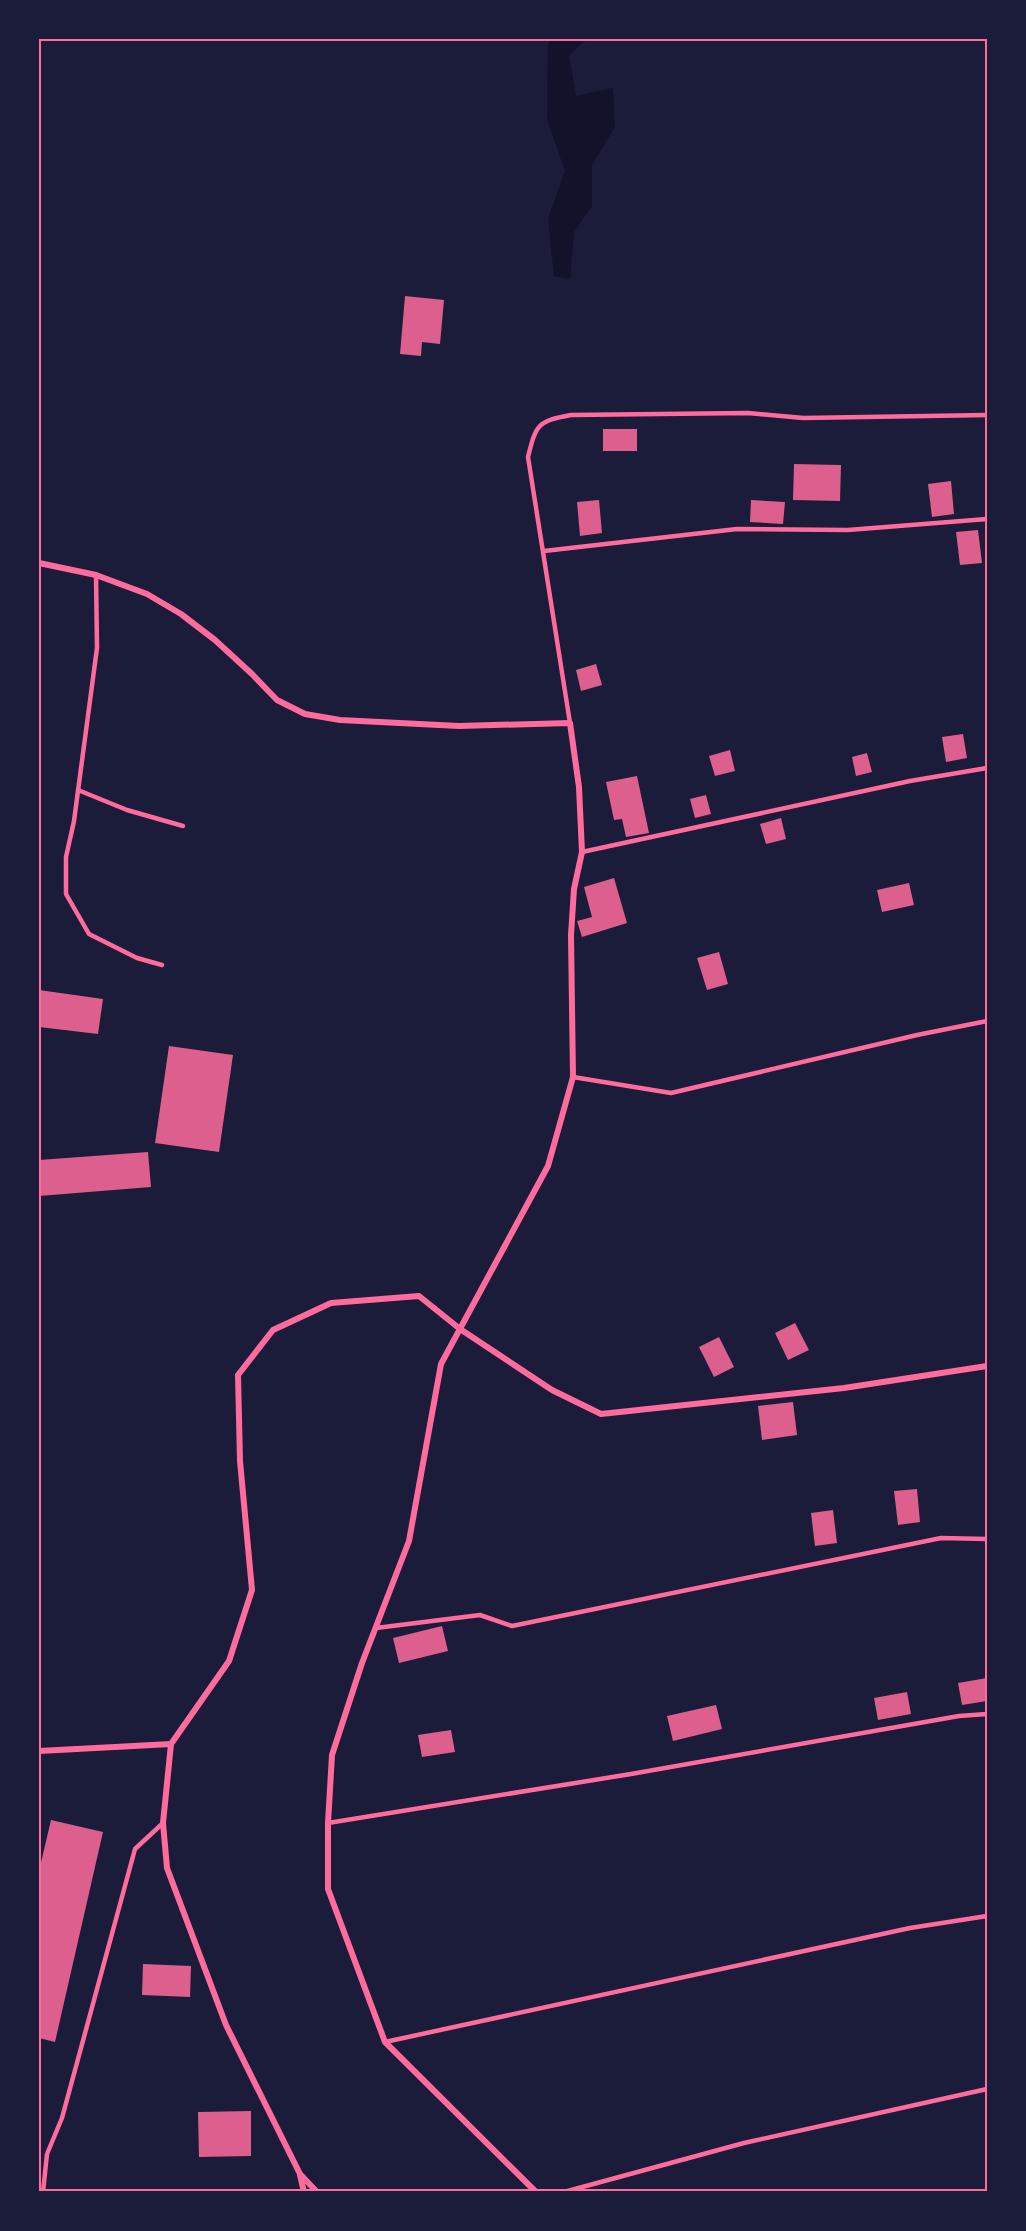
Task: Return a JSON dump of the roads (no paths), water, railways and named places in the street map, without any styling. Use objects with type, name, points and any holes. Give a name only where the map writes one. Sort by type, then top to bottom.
[{"type":"street","points":[[39,563],[96,575],[147,594],[215,640],[277,700],[305,714],[340,720],[459,726],[570,723],[579,787],[582,852],[574,889],[571,935],[573,1077],[548,1166],[441,1364],[409,1541],[375,1628],[332,1755],[328,1823],[328,1889],[385,2042],[536,2192]]},
{"type":"street","points":[[304,2192],[300,2174],[226,2025],[167,1868],[163,1823],[171,1744],[229,1661],[252,1590],[240,1461],[238,1375],[273,1330],[331,1302],[419,1296],[460,1329],[552,1390],[601,1414],[844,1388],[987,1366]]},
{"type":"street","points":[[39,1751],[171,1744]]},
{"type":"street","points":[[300,2174],[317,2192]]},
{"type":"lane","points":[[570,723],[532,495],[528,457],[535,432],[548,419],[571,415],[748,413],[803,418],[987,415]]},
{"type":"lane","points":[[543,551],[737,530],[848,530],[987,519]]},
{"type":"lane","points":[[96,575],[97,648],[78,790],[66,857],[66,894],[89,934],[137,958],[162,965]]},
{"type":"lane","points":[[582,852],[899,784],[987,768]]},
{"type":"lane","points":[[78,790],[128,810],[183,826]]},
{"type":"lane","points":[[573,1077],[671,1093],[917,1035],[987,1021]]},
{"type":"lane","points":[[375,1628],[480,1615],[512,1626],[941,1538],[987,1539]]},
{"type":"lane","points":[[328,1823],[631,1774],[959,1716],[987,1714]]},
{"type":"lane","points":[[43,2192],[47,2154],[62,2118],[135,1849],[163,1823]]},
{"type":"lane","points":[[385,2042],[898,1930],[987,1916]]},
{"type":"lane","points":[[564,2192],[744,2143],[987,2089]]}]
